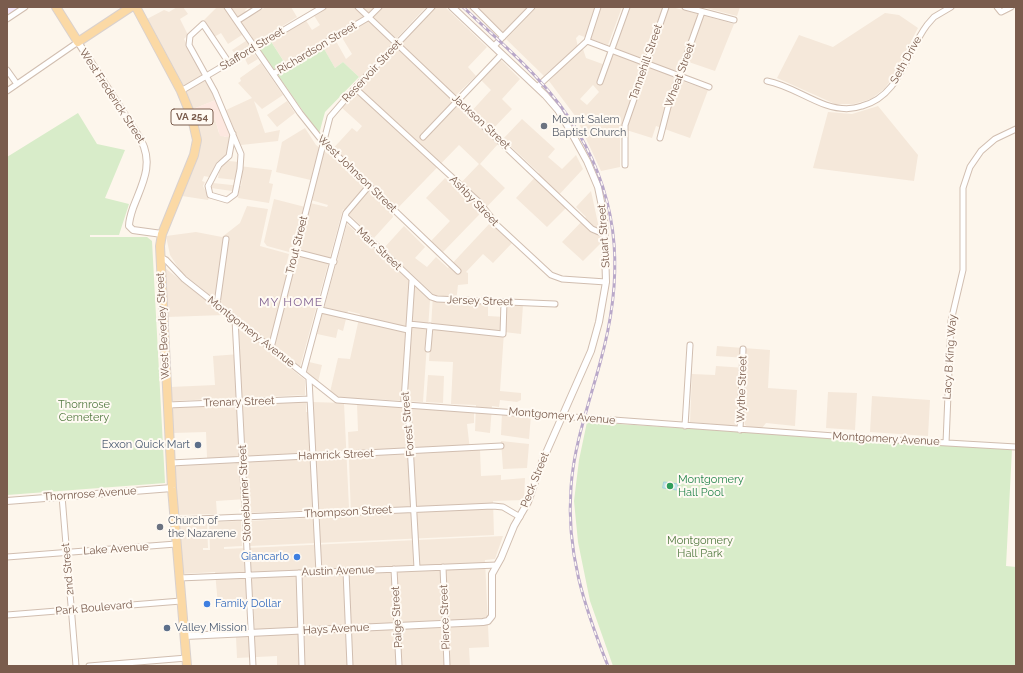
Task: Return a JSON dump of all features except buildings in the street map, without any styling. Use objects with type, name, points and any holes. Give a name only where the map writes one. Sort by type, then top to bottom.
[{"type":"main road","name":"West Frederick Street","points":[[56,7],[78,42]]},
{"type":"main road","points":[[78,42],[131,7]]},
{"type":"main road","name":"West Beverley Street","points":[[136,7],[181,90],[193,122],[196,146],[194,155],[162,234],[160,257],[172,488],[187,662]]},
{"type":"street","points":[[7,19],[25,7]]},
{"type":"street","name":"West Johnson Street","points":[[228,7],[273,74],[323,142],[458,271]]},
{"type":"street","points":[[237,21],[259,7]]},
{"type":"street","name":"Stafford Street","points":[[181,90],[323,7]]},
{"type":"street","name":"Jackson Street","points":[[358,7],[398,43],[592,229],[599,232],[606,231]]},
{"type":"street","name":"Richardson Street","points":[[273,74],[369,17],[379,7]]},
{"type":"street","name":"Reservoir Street","points":[[323,142],[330,117],[355,88],[432,7]]},
{"type":"street","name":"Stuart Street","points":[[452,7],[537,87],[558,110],[587,161],[600,195],[606,231],[606,282],[594,342],[563,416]]},
{"type":"street","points":[[473,7],[503,37]]},
{"type":"street","points":[[494,46],[532,7]]},
{"type":"street","points":[[537,87],[586,41],[598,7]]},
{"type":"street","points":[[600,82],[627,7]]},
{"type":"street","name":"Tannehill Street","points":[[625,166],[624,128],[666,7]]},
{"type":"street","points":[[685,7],[734,20]]},
{"type":"street","name":"Seth Drive","points":[[767,81],[778,83],[833,107],[853,108],[865,106],[878,99],[890,89],[927,25],[934,17],[951,7]]},
{"type":"street","points":[[997,7],[1002,12],[1011,7]]},
{"type":"street","name":"Wheat Street","points":[[660,138],[668,107],[702,12]]},
{"type":"street","points":[[229,63],[203,24],[190,36],[188,42],[221,104],[233,134],[241,158],[237,190],[233,197],[230,199],[215,198],[210,195],[208,186],[219,165],[229,156],[233,134]]},
{"type":"street","points":[[586,41],[708,86]]},
{"type":"street","points":[[7,91],[78,42]]},
{"type":"street","name":"West Frederick Street","points":[[78,42],[142,140],[148,153],[148,165],[132,211],[129,226],[133,230],[162,234]]},
{"type":"street","points":[[423,137],[502,54]]},
{"type":"street","points":[[7,70],[17,84]]},
{"type":"street","name":"Ashby Street","points":[[355,88],[479,202],[498,225],[551,274],[562,279],[606,282]]},
{"type":"street","name":"Lacy B King Way","points":[[946,443],[951,321],[964,270],[963,188],[970,167],[981,151],[995,139],[1016,129]]},
{"type":"street","name":"Trout Street","points":[[271,348],[323,142]]},
{"type":"street","points":[[303,373],[348,210],[369,186]]},
{"type":"street","name":"Marr Street","points":[[346,217],[412,280]]},
{"type":"street","points":[[216,304],[226,238]]},
{"type":"street","points":[[295,252],[334,262]]},
{"type":"street","name":"Montgomery Avenue","points":[[160,257],[166,260],[184,279],[337,400],[740,430],[1016,447]]},
{"type":"street","name":"Jersey Street","points":[[412,280],[431,297],[437,299],[555,304]]},
{"type":"street","name":"Forest Street","points":[[412,280],[404,401],[406,404],[410,451],[417,568]]},
{"type":"street","points":[[409,324],[503,334],[504,302]]},
{"type":"street","points":[[321,310],[408,330]]},
{"type":"street","name":"Stoneburner Street","points":[[235,319],[250,576],[253,666]]},
{"type":"street","points":[[428,349],[430,326]]},
{"type":"street","points":[[685,426],[690,345]]},
{"type":"street","name":"Wythe Street","points":[[740,430],[743,349]]},
{"type":"street","points":[[309,379],[319,573]]},
{"type":"street","name":"Trenary Street","points":[[168,405],[310,399]]},
{"type":"street","name":"Peck Street","points":[[488,620],[493,612],[492,576],[528,502],[540,468],[563,416]]},
{"type":"street","name":"Hamrick Street","points":[[171,463],[501,446]]},
{"type":"street","name":"Thornrose Avenue","points":[[7,501],[172,488]]},
{"type":"street","name":"2nd Street","points":[[62,496],[76,666]]},
{"type":"street","name":"Thompson Street","points":[[175,520],[493,506],[503,507],[520,517]]},
{"type":"street","name":"Lake Avenue","points":[[7,557],[176,544]]},
{"type":"street","name":"Austin Avenue","points":[[179,578],[497,565]]},
{"type":"street","name":"Pierce Street","points":[[443,567],[447,666]]},
{"type":"street","name":"Paige Street","points":[[394,569],[399,666]]},
{"type":"street","points":[[346,571],[350,666]]},
{"type":"street","points":[[299,573],[302,666]]},
{"type":"street","name":"Park Boulevard","points":[[7,615],[181,601]]},
{"type":"street","name":"Hays Avenue","points":[[184,636],[445,624],[488,620]]},
{"type":"street","points":[[89,666],[187,662]]},
{"type":"shaded area","points":[[7,7],[20,7],[7,16]]},
{"type":"shaded area","points":[[177,7],[183,7],[188,14],[180,19],[188,35],[184,39],[203,75],[183,87],[147,19],[164,10],[169,12]]},
{"type":"shaded area","points":[[217,7],[249,7],[245,10],[249,17],[266,7],[291,7],[297,17],[236,55],[232,50],[252,37],[248,31],[228,44],[221,33],[214,37],[203,21]]},
{"type":"shaded area","points":[[325,7],[354,7],[397,48],[436,7],[445,7],[487,47],[468,67],[476,76],[451,100],[468,115],[491,90],[481,80],[500,59],[520,79],[502,99],[512,109],[488,134],[498,144],[480,164],[505,188],[443,252],[431,241],[450,221],[426,198],[445,178],[456,188],[479,164],[459,145],[392,214],[393,217],[374,238],[343,209],[300,367],[181,272],[170,255],[166,236],[196,232],[222,237],[240,223],[247,206],[268,209],[260,246],[289,254],[286,266],[294,268],[299,248],[291,247],[289,252],[267,246],[264,242],[274,199],[309,208],[310,203],[327,207],[328,205],[311,200],[315,181],[276,172],[282,142],[305,128],[316,145],[328,154],[352,128],[357,132],[362,126],[341,107],[364,82],[343,62],[335,68],[320,42],[285,63],[270,40],[305,19],[312,30],[320,25],[313,14]],"holes":[[[338,31],[352,54],[346,59],[332,34]]]},
{"type":"shaded area","points":[[363,7],[426,7],[396,39]]},
{"type":"shaded area","points":[[474,7],[528,7],[501,34]]},
{"type":"shaded area","points":[[537,7],[622,7],[608,45],[579,35],[576,38],[579,52],[583,49],[586,58],[608,66],[630,7],[672,7],[734,24],[715,71],[680,59],[673,78],[708,90],[690,138],[656,126],[652,138],[620,128],[620,167],[601,171],[576,117],[549,81],[555,75],[550,70],[544,76],[506,39]],"holes":[[[593,85],[599,92],[587,105],[580,99]]]},
{"type":"shaded area","points":[[702,7],[740,7],[737,16]]},
{"type":"shaded area","points":[[885,13],[899,15],[918,28],[891,80],[884,89],[871,99],[854,104],[835,104],[777,78],[799,35],[833,47]]},
{"type":"shaded area","points":[[253,52],[258,59],[248,65],[244,57]]},
{"type":"shaded area","points":[[261,63],[283,95],[262,109],[254,101],[265,133],[280,130],[278,141],[241,145],[238,138],[229,140],[226,155],[217,162],[209,177],[204,176],[202,181],[205,182],[203,186],[209,198],[208,200],[182,196],[200,149],[198,125],[215,119],[219,133],[225,137],[229,136],[234,129],[226,110],[252,98],[238,83],[241,81],[240,78]]},
{"type":"shaded area","points":[[205,80],[216,100],[193,109],[185,92]]},
{"type":"shaded area","points":[[216,100],[230,134],[228,137],[220,136],[215,119],[198,125],[193,109]]},
{"type":"shaded area","points":[[287,101],[295,113],[277,127],[267,115]]},
{"type":"shaded area","points":[[878,106],[918,155],[914,181],[813,168],[828,112],[852,114]]},
{"type":"shaded area","points":[[522,119],[555,149],[548,157],[562,169],[576,155],[583,169],[556,198],[566,208],[547,227],[516,198],[539,173],[503,139]]},
{"type":"shaded area","points":[[229,161],[239,162],[239,166],[272,170],[269,183],[273,184],[269,203],[238,198],[239,192],[211,188],[213,183],[241,186],[242,178],[237,177],[236,180],[218,178],[220,166]]},
{"type":"shaded area","points":[[591,191],[602,242],[583,261],[562,242],[586,217],[576,207]]},
{"type":"shaded area","points":[[491,222],[513,242],[493,263],[483,254],[466,272],[468,273],[468,284],[458,285],[456,302],[488,303],[488,316],[505,317],[504,304],[523,305],[521,334],[504,332],[500,391],[521,393],[521,400],[517,402],[500,400],[499,407],[492,406],[490,433],[475,431],[476,405],[451,404],[453,362],[429,361],[433,294],[384,248],[404,226],[425,247],[415,258],[427,267],[436,257],[448,268]]},
{"type":"shaded area","points":[[347,224],[430,300],[423,402],[337,397],[330,392],[338,358],[350,359],[360,314],[348,311],[343,331],[338,329],[336,338],[317,334]]},
{"type":"shaded area","points":[[164,267],[200,296],[224,315],[167,317]]},
{"type":"shaded area","points":[[238,326],[305,380],[305,395],[171,401],[170,387],[215,385],[213,356],[240,354]]},
{"type":"shaded area","points":[[717,346],[770,350],[768,388],[797,390],[795,426],[766,423],[762,428],[748,427],[745,425],[744,419],[737,418],[736,425],[734,426],[690,422],[692,374],[715,375],[716,366],[746,368],[747,358],[716,356]]},
{"type":"shaded area","points":[[309,362],[322,365],[318,382],[306,373]]},
{"type":"shaded area","points":[[428,375],[444,376],[443,403],[426,402]]},
{"type":"shaded area","points":[[828,392],[857,393],[855,430],[826,428]]},
{"type":"shaded area","points":[[872,396],[930,400],[928,436],[870,432]]},
{"type":"shaded area","points":[[306,401],[306,412],[312,412],[312,402],[344,403],[349,508],[247,513],[246,499],[216,501],[217,514],[176,515],[174,465],[206,464],[206,432],[173,433],[171,408]]},
{"type":"shaded area","points":[[357,404],[474,412],[474,423],[467,424],[470,450],[480,450],[481,476],[501,475],[501,480],[525,478],[524,500],[493,501],[494,535],[250,546],[248,521],[351,516],[348,432],[358,431]]},
{"type":"shaded area","points":[[502,413],[531,415],[529,439],[501,435]]},
{"type":"shaded area","points":[[501,441],[529,444],[527,468],[503,469]]},
{"type":"shaded area","points":[[241,521],[242,546],[224,547],[224,549],[503,536],[495,559],[485,560],[489,647],[469,648],[470,666],[277,666],[277,656],[237,658],[236,637],[255,637],[253,602],[218,605],[215,572],[181,574],[177,524],[207,522],[208,548],[203,548],[203,550],[210,550],[209,522]]},
{"type":"green space","points":[[270,40],[288,68],[323,47],[335,68],[343,62],[359,77],[325,112],[319,134],[258,47]]},
{"type":"green space","name":"Thornrose Cemetery","points":[[78,113],[97,144],[125,150],[105,198],[129,204],[119,235],[90,235],[90,237],[147,237],[152,241],[165,483],[7,495],[7,157]]},
{"type":"green space","name":"Montgomery Hall Park","points":[[587,422],[1012,449],[1006,566],[1016,567],[1016,666],[613,666],[590,601],[578,542],[574,501],[579,460]]},
{"type":"water","name":"Montgomery Hall Pool","points":[[664,482],[678,484],[677,490],[663,488]]},
{"type":"railway","points":[[463,7],[525,65],[554,97],[566,114],[578,132],[593,160],[603,188],[610,216],[614,245],[615,274],[612,303],[600,363],[582,424],[575,455],[570,511],[574,556],[584,600],[608,666]]},
{"type":"place","name":"Mount Salem Baptist Church","points":[[544,126]]},
{"type":"place","name":"Exxon Quick Mart","points":[[198,445]]},
{"type":"place","name":"Montgomery Hall Pool","points":[[670,486]]},
{"type":"place","name":"Church of the Nazarene","points":[[160,527]]},
{"type":"place","name":"Giancarlo","points":[[297,557]]},
{"type":"place","name":"Family Dollar","points":[[207,604]]},
{"type":"place","name":"Valley Mission","points":[[167,628]]},
{"type":"district","name":"MY HOME","points":[[291,302]]}]
